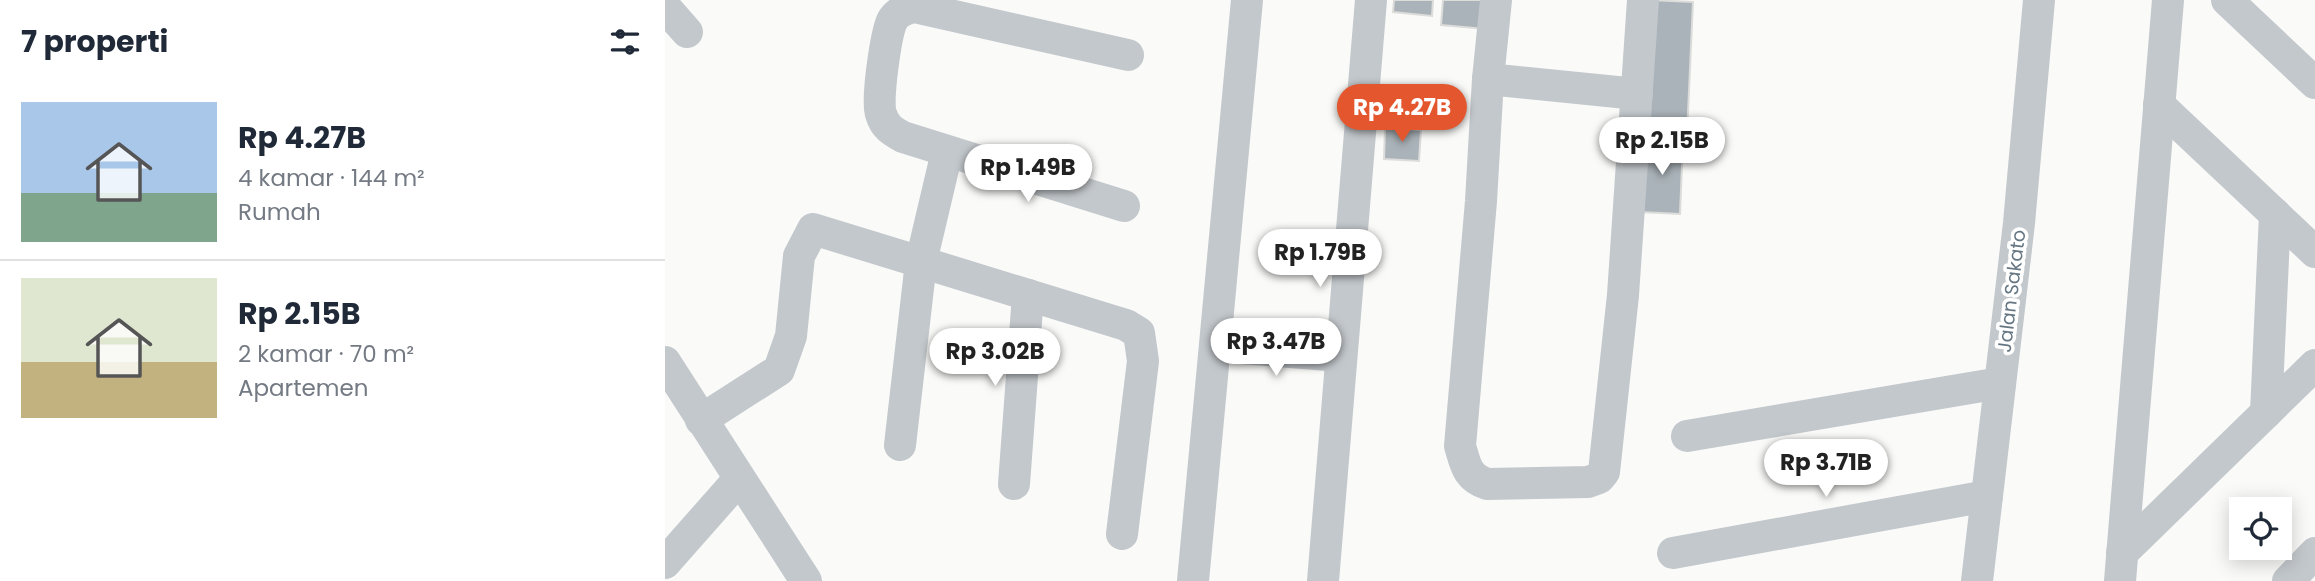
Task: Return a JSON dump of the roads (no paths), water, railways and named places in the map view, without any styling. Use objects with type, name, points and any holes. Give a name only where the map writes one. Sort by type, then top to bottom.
[{"type":"street","points":[[1193,581],[1247,0]]},
{"type":"street","points":[[1323,581],[1371,0]]},
{"type":"street","points":[[1496,0],[1460,446],[1467,472],[1474,479],[1487,484],[1588,482],[1599,478],[1604,472],[1623,295],[1643,0]]},
{"type":"street","name":"Jalan Sakato","points":[[1977,581],[2019,223],[2039,0]]},
{"type":"street","points":[[2121,567],[2168,0]]},
{"type":"street","points":[[2227,0],[2315,83]]},
{"type":"street","points":[[665,7],[687,32]]},
{"type":"street","points":[[1124,206],[947,152],[887,128],[880,112],[879,94],[892,20],[904,9],[925,8],[1128,55]]},
{"type":"street","points":[[1488,79],[1637,94]]},
{"type":"street","points":[[2159,105],[2315,252]]},
{"type":"street","points":[[899,445],[921,262],[947,152]]},
{"type":"street","points":[[2266,413],[2275,214]]},
{"type":"street","points":[[701,420],[779,370],[791,336],[799,256],[813,229],[1126,325],[1139,333],[1143,361],[1122,534]]},
{"type":"street","points":[[1014,484],[1028,295]]},
{"type":"street","points":[[1215,346],[1341,356]]},
{"type":"street","points":[[2121,567],[2315,365]]},
{"type":"street","points":[[669,381],[701,420],[806,581]]},
{"type":"street","points":[[1687,436],[2000,383]]},
{"type":"street","points":[[665,563],[739,479]]},
{"type":"street","points":[[1674,553],[1987,496]]},
{"type":"street","points":[[2288,581],[2315,553]]}]
